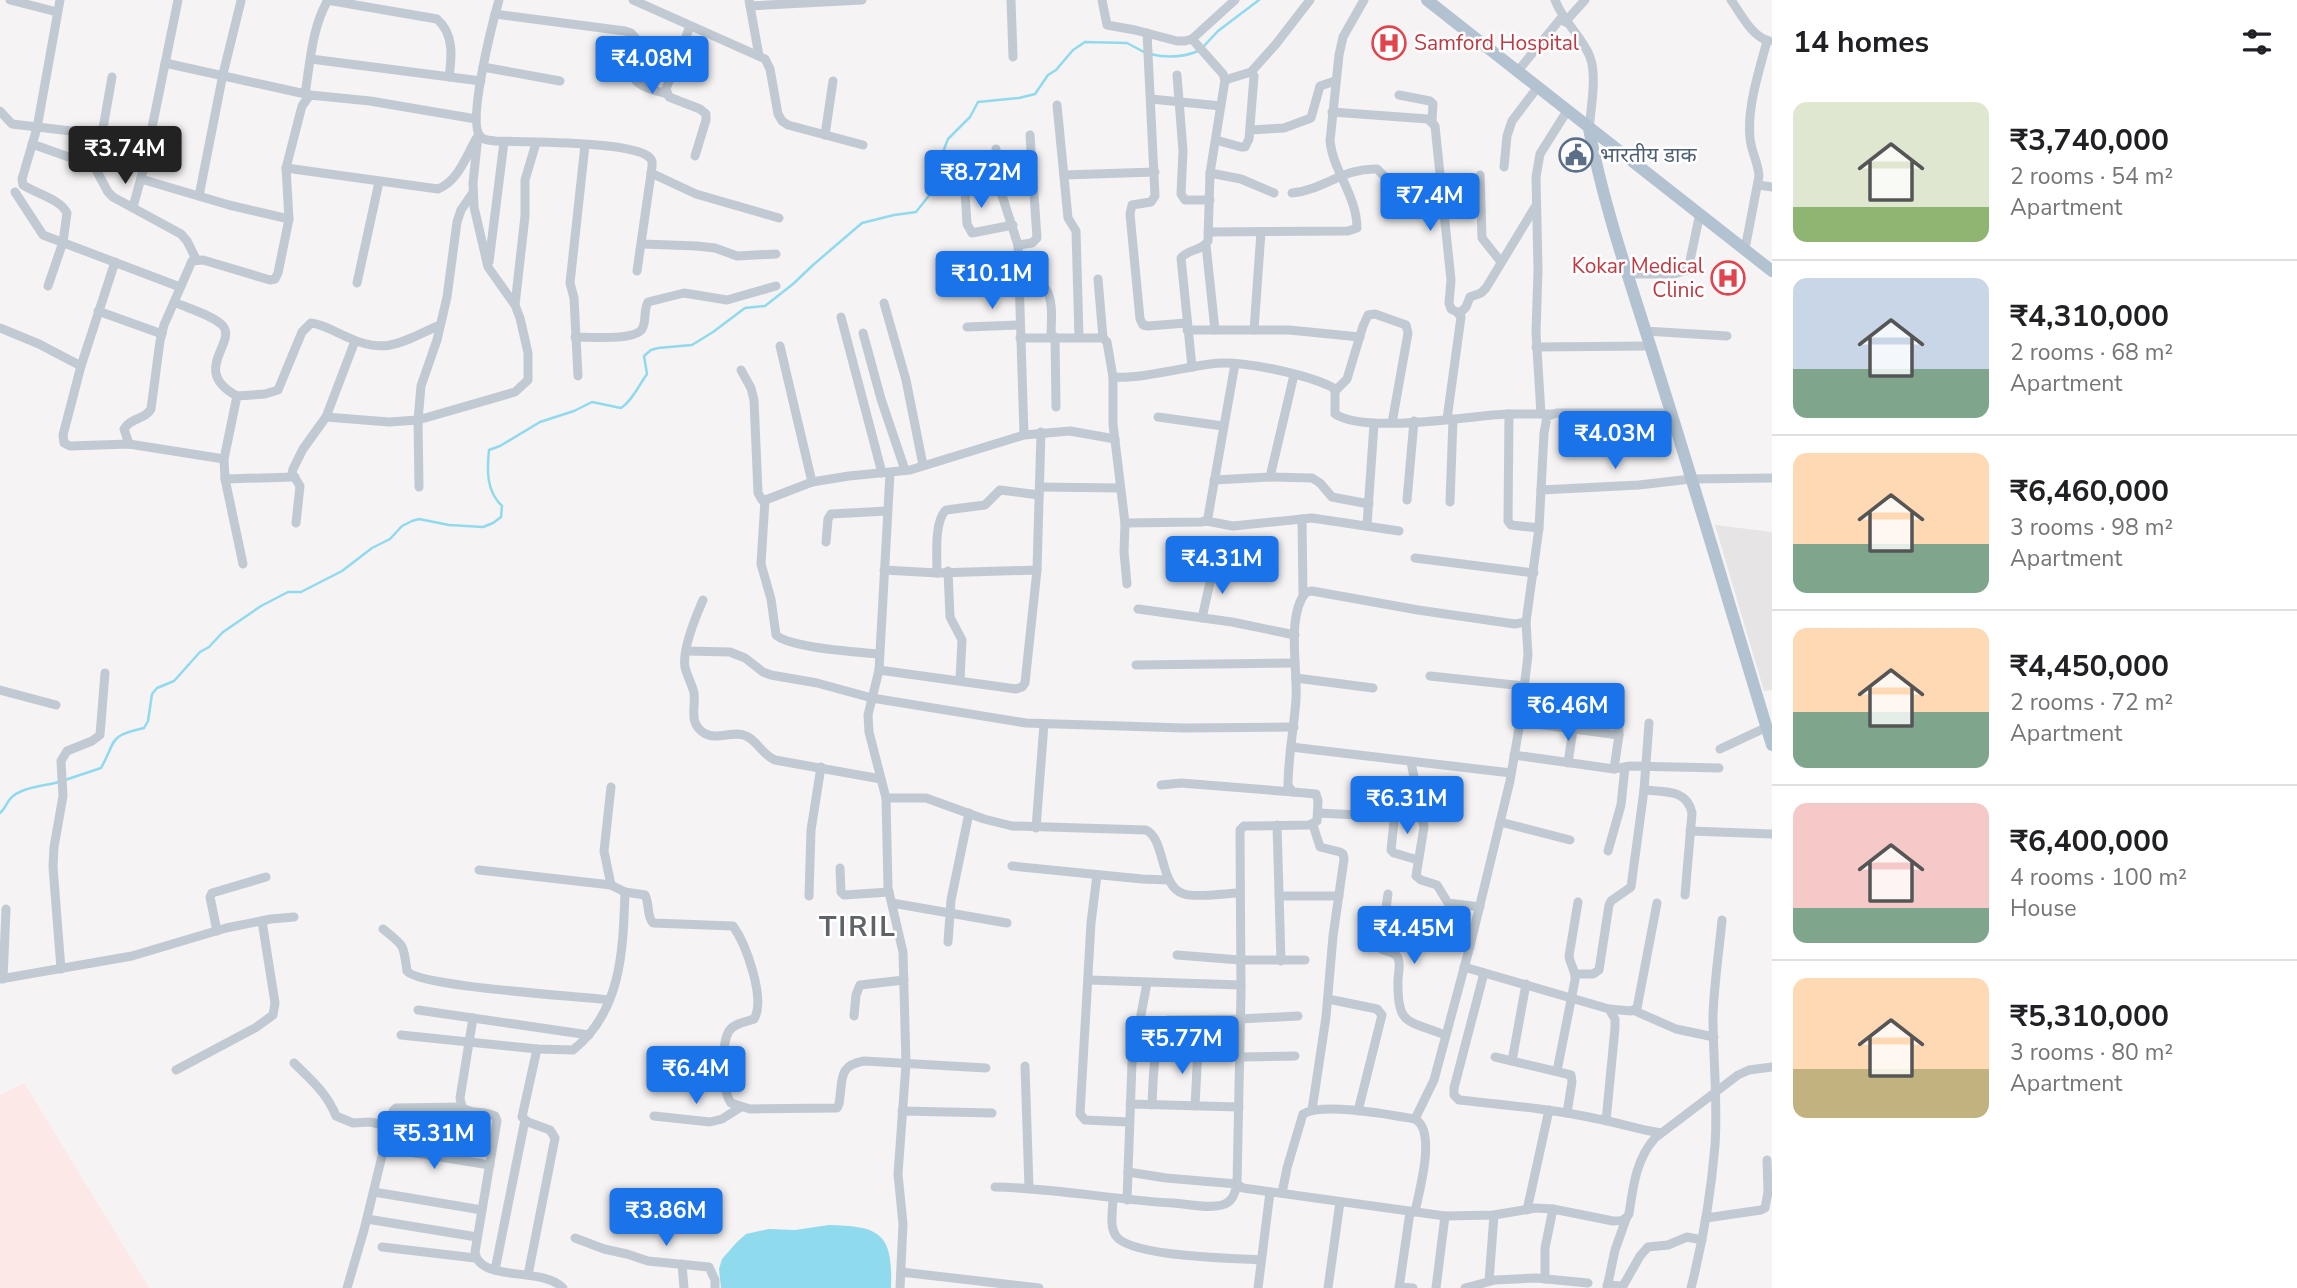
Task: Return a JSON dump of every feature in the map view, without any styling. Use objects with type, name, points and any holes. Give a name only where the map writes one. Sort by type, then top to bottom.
[{"type":"main road","points":[[1427,0],[1772,271]]},
{"type":"main road","points":[[1589,129],[1597,171],[1626,274],[1772,745]]},
{"type":"street","points":[[10,0],[57,12]]},
{"type":"street","points":[[48,286],[63,242],[68,218],[66,209],[22,184],[37,128],[60,0]]},
{"type":"street","points":[[134,207],[178,0]]},
{"type":"street","points":[[32,145],[94,166],[108,192],[181,234],[196,259],[270,281],[275,279],[289,219],[286,169],[307,94],[311,58],[321,14],[328,0],[437,19],[445,28],[451,47],[449,77]]},
{"type":"street","points":[[326,417],[376,422],[418,420],[515,392],[525,385],[529,371],[523,329],[515,305],[488,267],[472,194],[481,81],[499,0]]},
{"type":"street","points":[[633,0],[759,56],[768,63],[778,114],[782,121],[863,145]]},
{"type":"street","points":[[759,56],[749,3],[862,0]]},
{"type":"street","points":[[1011,0],[1013,57]]},
{"type":"street","points":[[1102,0],[1107,25],[1177,41],[1194,41],[1236,0]]},
{"type":"street","points":[[1225,80],[1251,72],[1310,0]]},
{"type":"street","points":[[1208,232],[1357,228],[1350,195],[1331,152],[1330,141],[1335,81],[1343,37],[1364,0]]},
{"type":"street","points":[[1555,0],[1592,64],[1589,129]]},
{"type":"street","points":[[1517,72],[1564,19],[1585,0]]},
{"type":"street","points":[[1731,0],[1755,32],[1769,41],[1752,100],[1749,133],[1759,167],[1745,249]]},
{"type":"street","points":[[199,196],[223,74],[241,1]]},
{"type":"street","points":[[495,14],[581,23],[631,33],[638,41],[633,76],[635,80],[706,114],[695,156]]},
{"type":"street","points":[[667,94],[668,84],[690,26]]},
{"type":"street","points":[[1147,33],[1155,172],[1154,200],[1134,204],[1130,210],[1140,319],[1143,325],[1360,337]]},
{"type":"street","points":[[1194,41],[1223,74],[1225,80],[1210,173],[1206,245],[1215,330]]},
{"type":"street","points":[[311,58],[481,81]]},
{"type":"street","points":[[165,63],[307,94],[370,101],[476,119]]},
{"type":"street","points":[[484,68],[560,80]]},
{"type":"street","points":[[1216,140],[1245,147],[1249,139],[1255,83],[1251,72]]},
{"type":"street","points":[[1177,75],[1183,151],[1181,194],[1185,200],[1210,200]]},
{"type":"street","points":[[102,134],[112,77]]},
{"type":"street","points":[[825,135],[833,81]]},
{"type":"street","points":[[1250,130],[1284,128],[1311,118],[1320,86],[1335,81]]},
{"type":"street","points":[[1504,167],[1507,136],[1512,121],[1537,88]]},
{"type":"street","points":[[1399,95],[1430,101],[1433,104],[1432,121],[1436,131],[1451,280],[1449,303],[1451,309],[1460,314]]},
{"type":"street","points":[[1150,99],[1221,106]]},
{"type":"street","points":[[1057,105],[1068,218],[1076,231],[1079,337]]},
{"type":"street","points":[[0,111],[12,124],[122,137],[145,159]]},
{"type":"street","points":[[1415,1119],[1434,1080],[1480,907],[1520,722],[1528,655],[1525,622],[1539,528],[1546,414],[1536,347],[1536,177],[1540,155],[1567,111]]},
{"type":"street","points":[[1332,112],[1432,121]]},
{"type":"street","points":[[286,169],[438,189],[448,186],[454,179],[478,135]]},
{"type":"street","points":[[478,135],[484,139],[504,142],[585,145],[633,150],[643,154],[652,162],[637,271]]},
{"type":"street","points":[[1018,245],[1032,243],[1037,237],[1030,135]]},
{"type":"street","points":[[488,267],[504,142]]},
{"type":"street","points":[[515,305],[525,216],[525,180],[536,143]]},
{"type":"street","points":[[578,376],[574,298],[570,283],[585,145]]},
{"type":"street","points":[[996,149],[999,186],[1018,245],[1024,435]]},
{"type":"street","points":[[1292,193],[1313,189],[1342,174],[1373,169],[1381,172],[1395,207]]},
{"type":"street","points":[[1064,175],[1155,172]]},
{"type":"street","points":[[651,173],[696,194],[779,218]]},
{"type":"street","points":[[1210,173],[1241,179],[1274,193]]},
{"type":"street","points":[[964,175],[967,224],[972,233],[1013,225]]},
{"type":"street","points":[[1480,175],[1482,238],[1501,262]]},
{"type":"street","points":[[141,179],[289,219]]},
{"type":"street","points":[[357,283],[379,182]]},
{"type":"street","points":[[1758,185],[1772,187]]},
{"type":"street","points":[[15,192],[41,233],[180,287]]},
{"type":"street","points":[[419,488],[418,420],[421,386],[437,340],[457,222],[461,210],[472,194]]},
{"type":"street","points":[[1450,502],[1450,419],[1460,314],[1470,297],[1486,288],[1536,205]]},
{"type":"street","points":[[1626,274],[1674,274],[1688,270],[1700,213]]},
{"type":"street","points":[[1254,330],[1261,232]]},
{"type":"street","points":[[642,244],[715,248],[737,256],[776,254]]},
{"type":"street","points":[[1192,367],[1181,258],[1185,253],[1206,245]]},
{"type":"street","points":[[129,444],[124,429],[130,421],[146,416],[151,409],[162,334],[180,287],[192,261],[196,259]]},
{"type":"street","points":[[115,262],[80,366],[63,435],[64,443],[70,446],[129,444],[224,458]]},
{"type":"street","points":[[1098,279],[1103,338],[1107,342],[1113,377],[1115,439],[1125,523],[1127,584]]},
{"type":"street","points":[[575,338],[629,337],[639,334],[644,328],[645,307],[648,302],[655,300],[684,293],[727,300],[776,286]]},
{"type":"street","points":[[1019,287],[1049,291],[1056,407]]},
{"type":"street","points":[[174,302],[216,321],[226,330],[216,375],[221,386],[237,396],[273,393],[278,390],[302,332],[311,323],[375,347],[387,347],[440,326]]},
{"type":"street","points":[[884,303],[906,380],[923,466]]},
{"type":"street","points":[[99,311],[162,334]]},
{"type":"street","points":[[1335,391],[1348,379],[1365,320],[1371,313],[1401,323],[1408,328],[1392,423]]},
{"type":"street","points":[[841,317],[886,473],[887,511],[878,670],[868,715],[869,732],[886,798],[886,875],[903,953],[906,1064],[898,1174],[903,1224],[900,1288]]},
{"type":"street","points":[[967,327],[1019,325]]},
{"type":"street","points":[[0,328],[39,344],[80,366]]},
{"type":"street","points":[[1645,331],[1727,336]]},
{"type":"street","points":[[863,333],[881,400],[905,470]]},
{"type":"street","points":[[1020,338],[1103,338]]},
{"type":"street","points":[[296,523],[300,486],[292,473],[296,461],[326,417],[355,341]]},
{"type":"street","points":[[780,346],[812,482]]},
{"type":"street","points":[[1536,347],[1650,346]]},
{"type":"street","points":[[1113,377],[1213,363],[1235,364],[1294,375],[1332,387],[1335,391],[1335,414],[1344,419],[1374,424],[1509,414],[1671,413]]},
{"type":"street","points":[[1206,521],[1235,364]]},
{"type":"street","points":[[741,370],[753,392],[758,493],[762,500],[765,500]]},
{"type":"street","points":[[1270,477],[1294,375]]},
{"type":"street","points":[[237,396],[224,458],[225,479],[243,564]]},
{"type":"street","points":[[1509,414],[1508,521],[1511,525],[1539,528]]},
{"type":"street","points":[[1158,417],[1223,426]]},
{"type":"street","points":[[1408,499],[1414,421]]},
{"type":"street","points":[[1367,526],[1374,424]]},
{"type":"street","points":[[765,500],[812,482],[849,475],[905,470],[1041,432],[1070,431],[1115,439]]},
{"type":"street","points":[[878,670],[1016,689],[1025,683],[1037,570],[1041,432]]},
{"type":"street","points":[[225,479],[295,477]]},
{"type":"street","points":[[1214,480],[1311,478],[1320,482],[1332,497],[1369,504]]},
{"type":"street","points":[[1541,490],[1640,485],[1691,479],[1772,478]]},
{"type":"street","points":[[937,573],[939,524],[942,513],[946,510],[985,505],[1000,490],[1120,488]]},
{"type":"street","points":[[765,500],[761,564],[771,599],[776,635],[783,640],[822,648],[879,654]]},
{"type":"street","points":[[826,542],[831,514],[887,511]]},
{"type":"street","points":[[1125,523],[1206,521],[1233,526],[1302,519],[1399,531]]},
{"type":"street","points":[[1293,792],[1288,782],[1294,727],[1295,635],[1303,595],[1302,519]]},
{"type":"street","points":[[1415,558],[1534,573]]},
{"type":"street","points":[[1202,618],[1213,569]]},
{"type":"street","points":[[884,570],[937,573],[1037,570]]},
{"type":"street","points":[[948,571],[950,617],[962,640],[960,680]]},
{"type":"street","points":[[1303,595],[1312,591],[1418,610],[1515,624],[1525,622]]},
{"type":"street","points":[[703,600],[684,662],[694,695],[693,715],[701,731],[712,736],[743,735],[768,757],[881,779]]},
{"type":"street","points":[[1138,609],[1232,622],[1295,635]]},
{"type":"street","points":[[687,651],[730,652],[745,658],[771,675],[808,681],[872,698],[1026,723],[1184,728],[1294,727]]},
{"type":"street","points":[[1136,665],[1295,663]]},
{"type":"street","points":[[61,969],[53,867],[62,779],[61,761],[64,754],[100,735],[105,673]]},
{"type":"street","points":[[1430,676],[1524,686]]},
{"type":"street","points":[[1296,678],[1373,688]]},
{"type":"street","points":[[1568,763],[1579,689]]},
{"type":"street","points":[[0,690],[56,705]]},
{"type":"street","points":[[1614,769],[1619,735],[1618,697]]},
{"type":"street","points":[[1520,722],[1619,735]]},
{"type":"street","points":[[1576,974],[1593,974],[1599,970],[1609,905],[1631,887],[1650,723]]},
{"type":"street","points":[[1036,828],[1044,724]]},
{"type":"street","points":[[1720,749],[1767,727]]},
{"type":"street","points":[[1291,747],[1511,773]]},
{"type":"street","points":[[1514,755],[1614,769],[1647,766],[1719,768]]},
{"type":"street","points":[[1411,762],[1424,827],[1417,878],[1437,885],[1444,901],[1480,907]]},
{"type":"street","points":[[809,896],[811,830],[821,767]]},
{"type":"street","points":[[1608,850],[1621,805],[1625,767]]},
{"type":"street","points":[[995,1187],[1028,1188],[1127,1200],[1223,1205],[1234,1196],[1237,1184],[1240,1057],[1240,830],[1244,826],[1313,825],[1317,821],[1318,801],[1316,794],[1181,783],[1161,785]]},
{"type":"street","points":[[611,787],[604,851],[611,885]]},
{"type":"street","points":[[1644,790],[1672,793],[1688,799],[1692,813],[1685,895]]},
{"type":"street","points":[[886,798],[926,798],[1012,826],[1146,830],[1151,832],[1169,880],[1184,894],[1240,893]]},
{"type":"street","points":[[1318,813],[1378,816],[1420,805]]},
{"type":"street","points":[[1395,812],[1391,850],[1418,860]]},
{"type":"street","points":[[948,942],[950,914],[969,813]]},
{"type":"street","points":[[1500,822],[1570,840]]},
{"type":"street","points":[[1277,825],[1281,961]]},
{"type":"street","points":[[1312,1110],[1328,999],[1343,854],[1320,847],[1313,825]]},
{"type":"street","points":[[1690,831],[1772,834]]},
{"type":"street","points":[[1012,866],[1169,880]]},
{"type":"street","points":[[840,868],[841,892],[844,895],[889,892]]},
{"type":"street","points":[[479,870],[611,885],[645,895],[649,919],[653,923],[733,926],[752,970],[758,1001],[754,1019],[734,1026],[726,1042],[725,1092],[732,1103],[741,1107],[837,1108],[844,1071],[848,1066],[864,1061],[986,1068]]},
{"type":"street","points":[[1097,875],[1090,923],[1080,1114],[1085,1119],[1129,1122]]},
{"type":"street","points":[[217,930],[210,897],[212,893],[266,877]]},
{"type":"street","points":[[401,1035],[468,1043],[573,1050],[589,1035],[609,999],[621,966],[631,893]]},
{"type":"street","points":[[1388,894],[1380,948],[1395,954],[1399,960],[1400,1013],[1409,1021],[1445,1035]]},
{"type":"street","points":[[1279,896],[1339,896]]},
{"type":"street","points":[[1557,1070],[1576,974],[1569,956],[1578,901]]},
{"type":"street","points":[[892,903],[1007,923]]},
{"type":"street","points":[[1635,1011],[1639,1003],[1657,903]]},
{"type":"street","points":[[6,909],[1,979],[132,956],[217,930],[262,920],[294,917]]},
{"type":"street","points":[[176,1070],[254,1028],[272,1015],[275,1003],[262,920]]},
{"type":"street","points":[[1691,1288],[1706,1218],[1715,1142],[1714,987],[1723,920]]},
{"type":"street","points":[[383,929],[402,944],[407,971],[415,977],[465,985],[609,999]]},
{"type":"street","points":[[1177,955],[1240,960],[1305,960]]},
{"type":"street","points":[[1464,967],[1609,1009],[1635,1011],[1676,1029],[1714,1037]]},
{"type":"street","points":[[1485,973],[1462,1055],[1454,1095],[1459,1100],[1549,1110],[1661,1133]]},
{"type":"street","points":[[854,1016],[860,985],[904,980]]},
{"type":"street","points":[[1089,980],[1241,985]]},
{"type":"street","points":[[1127,1200],[1132,1062],[1147,984]]},
{"type":"street","points":[[1512,1061],[1526,984]]},
{"type":"street","points":[[1328,999],[1381,1011],[1358,1111]]},
{"type":"street","points":[[1606,1121],[1615,1028],[1613,1014],[1609,1009]]},
{"type":"street","points":[[418,1010],[589,1035]]},
{"type":"street","points":[[1152,1105],[1158,1044],[1163,1023],[1172,1018],[1298,1016]]},
{"type":"street","points":[[461,1107],[472,1018]]},
{"type":"street","points":[[1195,1106],[1198,1048]]},
{"type":"street","points":[[528,1275],[555,1138],[550,1130],[525,1120],[521,1113],[537,1049]]},
{"type":"street","points":[[1240,1057],[1295,1056]]},
{"type":"street","points":[[1495,1057],[1571,1075],[1567,1113]]},
{"type":"street","points":[[294,1063],[330,1100],[336,1115],[353,1123],[370,1122],[388,1126]]},
{"type":"street","points":[[1025,1066],[1028,1188]]},
{"type":"street","points":[[1702,1240],[1687,1237],[1668,1245],[1648,1247],[1623,1286],[1607,1287],[1644,1149],[1714,1093],[1749,1070],[1772,1067]]},
{"type":"street","points":[[1130,1104],[1239,1107]]},
{"type":"street","points":[[347,1288],[393,1111],[396,1108],[461,1107],[469,1112],[495,1116],[496,1129],[475,1258],[482,1267],[547,1277],[564,1288]]},
{"type":"street","points":[[654,1116],[710,1122],[722,1119],[741,1107]]},
{"type":"street","points":[[1282,1194],[1303,1114],[1312,1110],[1358,1111],[1421,1122],[1426,1138],[1413,1212],[1405,1233],[1399,1288],[1413,1288]]},
{"type":"street","points":[[1527,1210],[1549,1110]]},
{"type":"street","points":[[902,1111],[992,1113]]},
{"type":"street","points":[[495,1270],[525,1120]]},
{"type":"street","points":[[384,1148],[490,1165]]},
{"type":"street","points":[[1706,1218],[1765,1208],[1768,1192],[1767,1160]]},
{"type":"street","points":[[1128,1172],[1237,1184],[1243,1188],[1445,1216],[1494,1215],[1536,1208],[1613,1222],[1626,1219]]},
{"type":"street","points":[[374,1192],[482,1210]]},
{"type":"street","points":[[1258,1288],[1270,1192]]},
{"type":"street","points":[[1113,1198],[1112,1228],[1122,1243],[1142,1249],[1185,1255],[1261,1260]]},
{"type":"street","points":[[1328,1288],[1340,1202]]},
{"type":"street","points":[[1545,1279],[1545,1248],[1553,1209]]},
{"type":"street","points":[[1489,1281],[1494,1215]]},
{"type":"street","points":[[1436,1288],[1445,1216]]},
{"type":"street","points":[[367,1219],[477,1237]]},
{"type":"street","points":[[575,1238],[648,1261],[709,1267],[715,1280],[715,1288]]},
{"type":"street","points":[[382,1248],[475,1258]]},
{"type":"street","points":[[682,1264],[684,1288]]},
{"type":"street","points":[[901,1272],[944,1283],[1039,1288]]},
{"type":"street","points":[[1465,1288],[1489,1281],[1545,1279],[1588,1283]]},
{"type":"shaded area","points":[[1715,525],[1772,532],[1772,690],[1764,691]]},
{"type":"shaded area","points":[[24,1083],[149,1288],[0,1288],[0,1095]]},
{"type":"water","points":[[829,1225],[861,1228],[880,1237],[889,1256],[891,1288],[721,1288],[719,1269],[722,1259],[746,1234],[769,1229],[795,1230]]},
{"type":"waterway","points":[[1203,47],[1218,31],[1259,0]]},
{"type":"waterway","points":[[65,780],[101,768],[115,740],[124,734],[144,728],[148,721],[152,694],[157,688],[174,681],[200,652],[209,647],[223,632],[261,606],[288,592],[301,592],[342,571],[412,521],[419,519],[449,525],[483,527],[501,517],[502,506],[490,487],[489,450],[540,422],[592,402],[621,408],[647,374],[644,356],[651,350],[692,345],[745,308],[765,306],[862,223],[916,212],[939,183],[941,157],[948,139],[970,117],[978,102],[1035,94],[1048,75],[1085,42],[1127,43],[1144,52]]},
{"type":"waterway","points":[[1150,54],[1174,57],[1198,51]]},
{"type":"waterway","points":[[0,813],[14,795],[59,782]]},
{"type":"place","name":"Samford Hospital","points":[[1389,43]]},
{"type":"place","name":"भारतीय डाक","points":[[1576,155]]},
{"type":"place","name":"Kokar Medical Clinic","points":[[1728,278]]},
{"type":"district","name":"TIRIL","points":[[858,926]]}]
